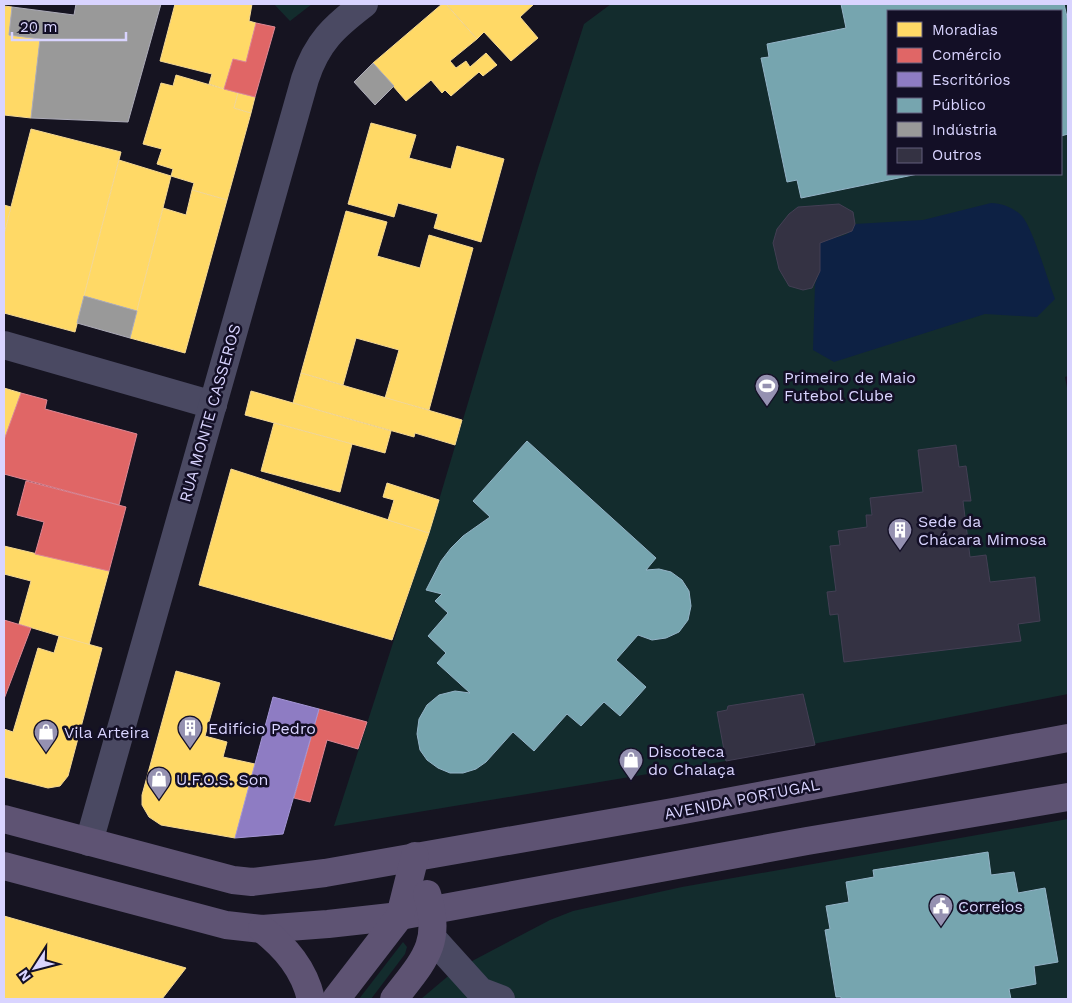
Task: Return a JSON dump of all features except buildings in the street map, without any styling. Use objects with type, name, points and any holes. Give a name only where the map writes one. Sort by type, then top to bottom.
[{"type":"main road","name":"AVENIDA PORTUGAL","points":[[4,819],[242,882],[325,873],[683,810],[1068,738]]},
{"type":"main road","points":[[4,866],[226,925],[262,929],[400,916],[806,841],[1068,797]]},
{"type":"main road","points":[[394,999],[428,952],[433,940],[432,910],[415,856]]},
{"type":"main road","points":[[336,999],[400,916],[415,856]]},
{"type":"main road","points":[[262,929],[292,957],[304,975],[311,999]]},
{"type":"street","name":"RUA MONTE CASSEROS","points":[[89,842],[310,63],[319,45],[329,33],[364,4]]},
{"type":"street","points":[[4,345],[213,405]]},
{"type":"street","points":[[433,940],[480,991],[501,999]]},
{"type":"green space","points":[[274,4],[312,4],[290,21]]},
{"type":"green space","name":"Primeiro de Maio Futebol Clube","points":[[611,4],[1068,4],[1068,376],[1065,377],[1068,393],[1068,694],[726,761],[334,826],[439,500],[538,168],[584,24]]},
{"type":"green space","points":[[1068,819],[1068,999],[421,999],[447,977],[474,960],[550,920],[573,911],[682,887]]},
{"type":"green space","points":[[403,942],[407,947],[405,954],[371,999],[359,999]]},
{"type":"water","points":[[991,203],[1008,207],[1022,216],[1035,243],[1055,299],[1037,317],[985,314],[834,362],[813,350],[815,284],[820,271],[820,243],[849,233],[855,224],[923,220]]},
{"type":"place","name":"Primeiro de Maio Futebol Clube","points":[[767,407]]},
{"type":"place","name":"Sede da Chácara Mimosa","points":[[900,551]]},
{"type":"place","name":"Edifício Pedro","points":[[190,749]]},
{"type":"place","name":"Vila Arteira","points":[[46,753]]},
{"type":"place","name":"Discoteca do Chalaça","points":[[631,781]]},
{"type":"place","name":"U.F.O.S. Son","points":[[159,800]]},
{"type":"place","name":"Correios","points":[[941,927]]}]
